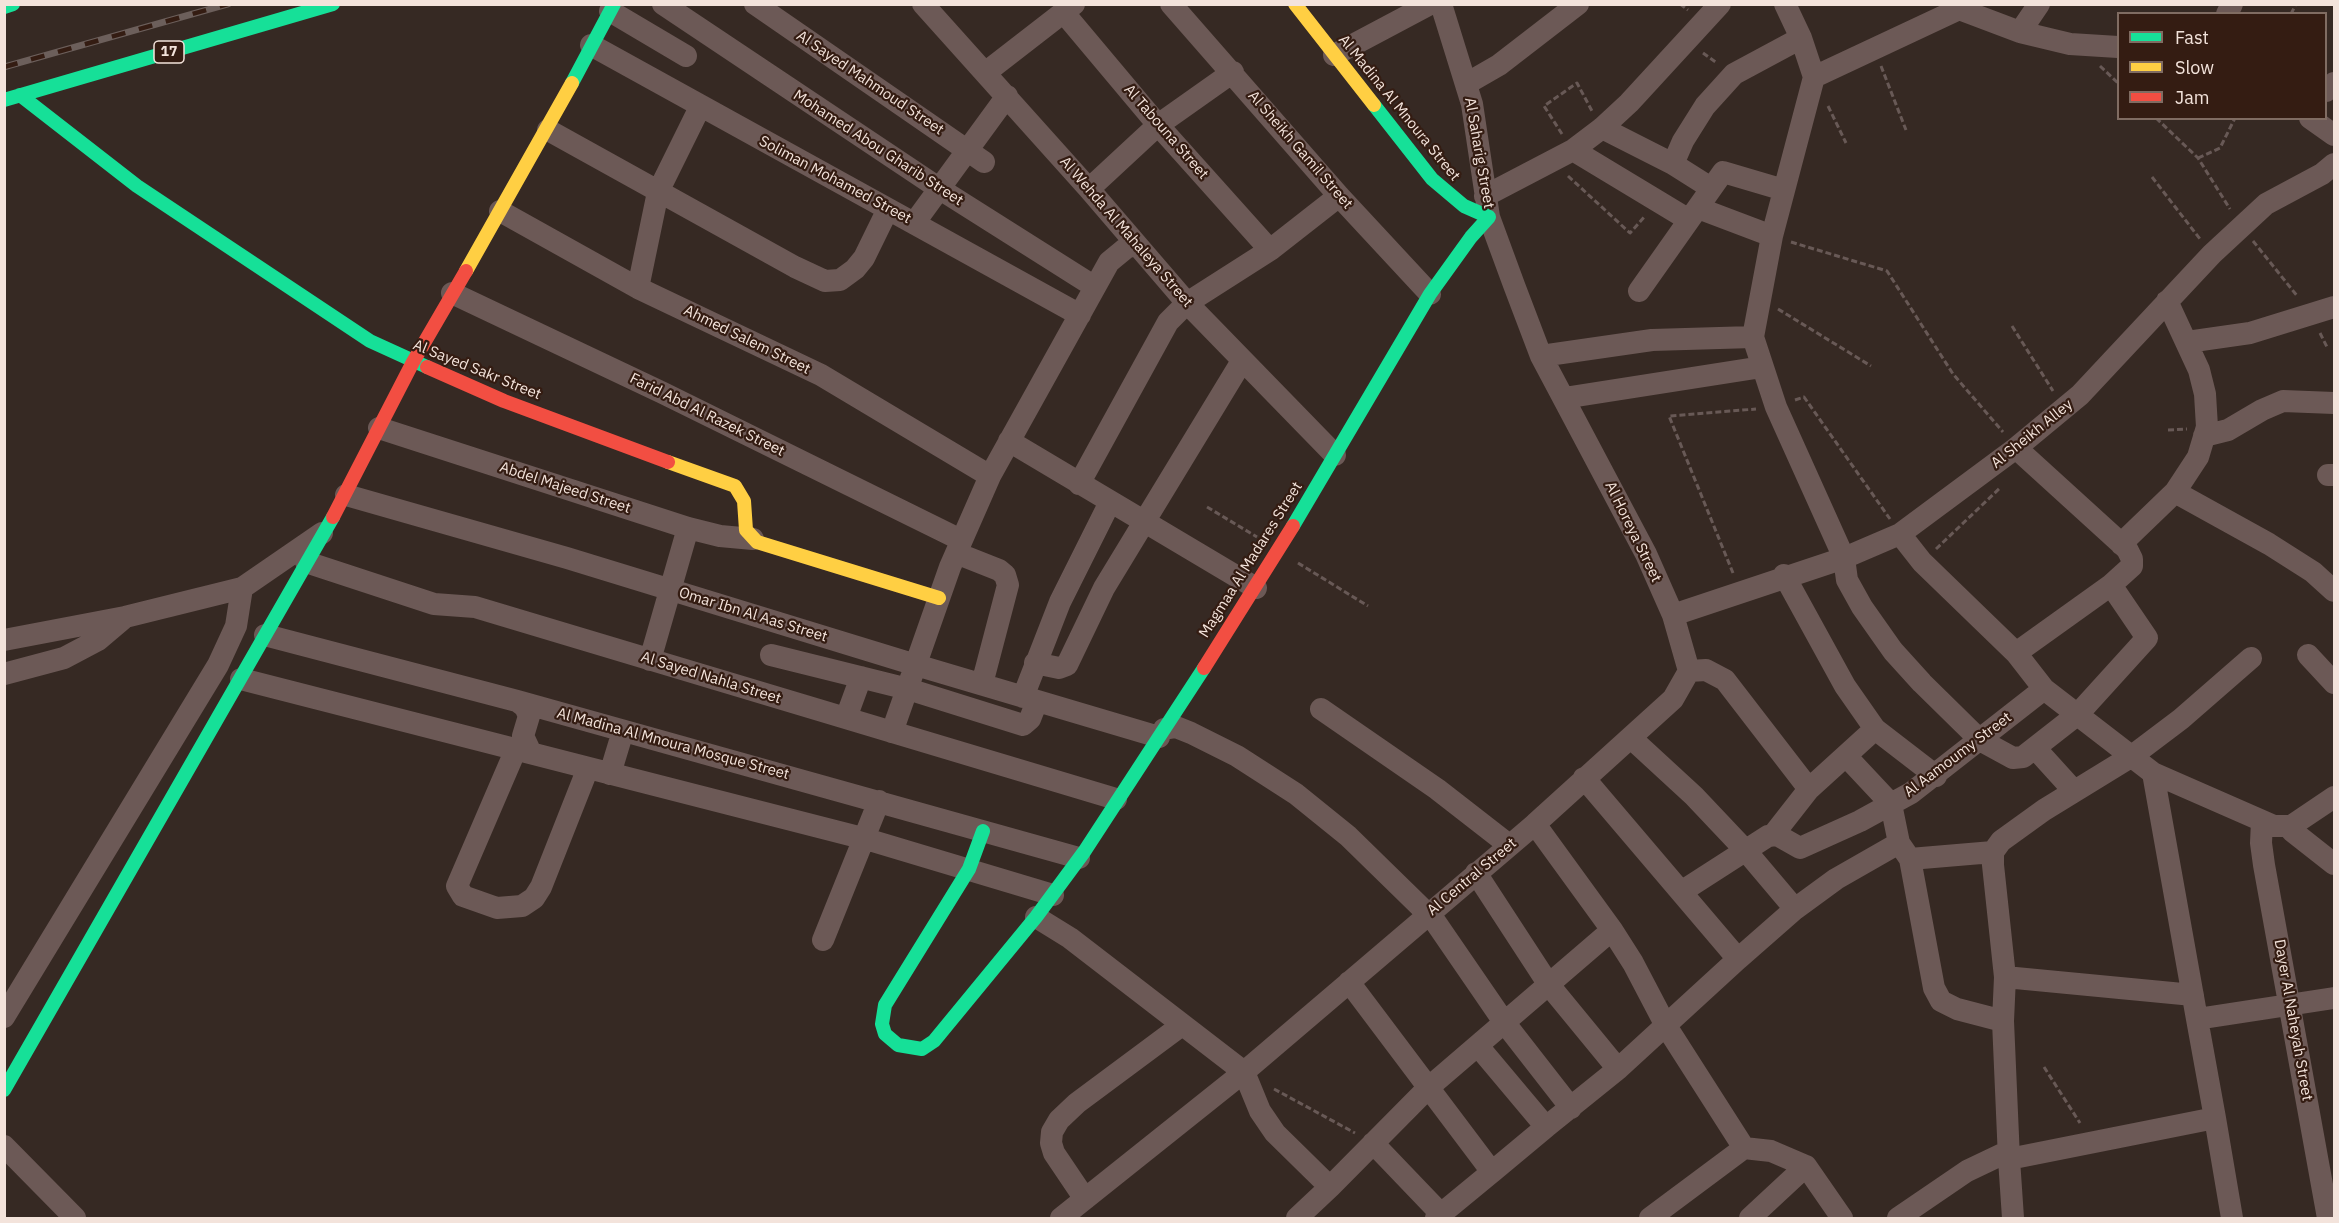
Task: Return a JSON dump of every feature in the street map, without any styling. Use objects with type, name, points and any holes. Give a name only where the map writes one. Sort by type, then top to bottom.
[{"type":"main road","points":[[4,7],[13,4]]},
{"type":"main road","name":"17","points":[[4,99],[333,4]]},
{"type":"main road","name":"Al Madina Al Mnoura Street","points":[[1295,4],[1437,185],[1464,206],[1487,206]]},
{"type":"main road","points":[[4,1089],[346,495],[413,362],[548,130],[612,8]]},
{"type":"main road","name":"Al Sayed Sakr Street","points":[[20,95],[137,186],[370,341],[413,362],[504,400],[735,486],[744,501],[746,530],[753,539]]},
{"type":"main road","name":"Magmaa Al Madares Street","points":[[983,831],[969,869],[885,1005],[882,1013],[885,1034],[898,1045],[922,1049],[934,1041],[1036,917],[1079,858],[1256,588],[1431,294],[1471,237],[1487,206]]},
{"type":"main road","points":[[753,539],[939,598]]},
{"type":"street","name":"Mohamed Abou Gharib Street","points":[[663,4],[940,189],[1095,287]]},
{"type":"street","name":"Al Sayed Mahmoud Street","points":[[755,4],[976,156]]},
{"type":"street","name":"Al Wehda Al Mahaleya Street","points":[[923,4],[1007,96],[1187,303],[1335,455]]},
{"type":"street","name":"Al Sheikh Gamil Street","points":[[1171,4],[1233,72],[1339,196],[1431,294]]},
{"type":"street","points":[[1334,55],[1430,4]]},
{"type":"street","name":"Al Saharig Street","points":[[1441,4],[1474,114],[1487,206],[1541,356],[1564,398]]},
{"type":"street","points":[[1466,84],[1499,65],[1578,4]]},
{"type":"street","points":[[1487,206],[1573,150],[1602,128],[1687,42],[1720,4]]},
{"type":"street","points":[[1785,4],[1801,38],[1814,77],[1772,236],[1753,337],[1776,407],[1844,558],[1847,580],[1876,628],[1922,683],[1980,740],[2013,758],[2024,757],[2078,714],[2147,638],[2111,585]]},
{"type":"street","points":[[2020,32],[2039,4]]},
{"type":"street","points":[[612,8],[686,56]]},
{"type":"street","points":[[1814,77],[1875,51],[1953,10],[1963,8],[2020,32],[2070,44],[2117,47]]},
{"type":"street","points":[[985,73],[1069,9]]},
{"type":"street","name":"Al Tabouna Street","points":[[1069,9],[1158,125],[1270,250]]},
{"type":"street","points":[[1673,164],[1683,141],[1705,106],[1734,74],[1801,38]]},
{"type":"street","name":"Soliman Mohamed Street","points":[[591,45],[1080,315]]},
{"type":"street","points":[[1089,189],[1158,125],[1233,72]]},
{"type":"street","points":[[915,222],[940,189],[976,156],[1007,96]]},
{"type":"street","points":[[638,288],[658,192],[700,107]]},
{"type":"street","points":[[2313,120],[2334,135]]},
{"type":"street","points":[[1602,128],[1673,164],[1711,188]]},
{"type":"street","points":[[548,130],[825,281],[840,280],[855,269],[864,258],[888,209]]},
{"type":"street","points":[[1573,150],[1657,202],[1772,236]]},
{"type":"street","name":"Al Sheikh Alley","points":[[1672,615],[1784,575],[1844,558],[1900,534],[2016,448],[2080,395],[2212,254],[2266,204],[2322,174],[2334,164]]},
{"type":"street","points":[[1639,291],[1725,171],[1784,190]]},
{"type":"street","points":[[1079,484],[1168,322],[1187,303],[1270,250],[1339,196]]},
{"type":"street","name":"Ahmed Salem Street","points":[[500,211],[638,288],[821,375],[990,476]]},
{"type":"street","points":[[892,732],[958,546],[990,476],[1109,262],[1126,248],[1136,244]]},
{"type":"street","name":"Farid Abd Al Razek Street","points":[[452,293],[663,393],[958,546],[999,570],[1005,575],[1008,585],[982,684]]},
{"type":"street","points":[[2121,544],[2175,492],[2198,457],[2207,428],[2205,394],[2187,342],[2167,301]]},
{"type":"street","points":[[2187,342],[2250,333],[2334,307]]},
{"type":"street","points":[[1541,356],[1652,340],[1753,337]]},
{"type":"street","points":[[1035,663],[1059,668],[1067,665],[1104,588],[1242,361]]},
{"type":"street","points":[[1564,398],[1762,367]]},
{"type":"street","name":"Al Horeya Street","points":[[1564,398],[1646,554],[1672,615],[1689,671]]},
{"type":"street","points":[[2204,436],[2228,430],[2262,410],[2283,401],[2334,403]]},
{"type":"street","name":"Abdel Majeed Street","points":[[379,428],[688,528],[720,536],[753,539]]},
{"type":"street","points":[[1009,441],[1256,588]]},
{"type":"street","points":[[2016,448],[2131,554],[2132,566],[2111,585],[2016,653]]},
{"type":"street","points":[[2175,492],[2269,544],[2313,572],[2334,591]]},
{"type":"street","name":"Omar Ibn Al Aas Street","points":[[346,495],[670,589],[1030,699],[1161,733],[1176,727],[1191,732],[1237,756],[1296,794],[1348,836],[1428,914],[1504,1022],[1571,1108]]},
{"type":"street","points":[[771,655],[908,689],[1023,725],[1030,719],[1035,663],[1060,602],[1110,502]]},
{"type":"street","points":[[650,660],[688,528]]},
{"type":"street","points":[[4,640],[125,617],[242,588],[325,531]]},
{"type":"street","points":[[1900,534],[1922,562],[2016,653],[2044,689],[2153,773],[2274,826],[2292,826],[2334,797]]},
{"type":"street","name":"Al Sayed Nahla Street","points":[[306,562],[434,604],[475,607],[1116,799]]},
{"type":"street","points":[[1784,575],[1845,686],[1875,729],[1936,776]]},
{"type":"street","points":[[4,1017],[218,665],[236,626],[242,588]]},
{"type":"street","points":[[4,674],[64,658],[98,640],[125,617]]},
{"type":"street","name":"Al Madina Al Mnoura Mosque Street","points":[[265,635],[517,701],[1079,858]]},
{"type":"street","points":[[2308,655],[2334,683]]},
{"type":"street","points":[[1373,1143],[1438,1216],[1617,1069],[1795,909],[1836,879],[1905,851],[1993,852],[2017,828],[2132,756],[2181,719],[2251,658]]},
{"type":"street","points":[[1689,671],[1706,670],[1725,680],[1809,789]]},
{"type":"street","name":"Al Central Street","points":[[1061,1218],[1244,1072],[1534,824],[1673,699],[1689,671]]},
{"type":"street","points":[[846,718],[861,676]]},
{"type":"street","points":[[241,679],[866,839],[1053,895]]},
{"type":"street","name":"Al Aamoumy Street","points":[[1773,835],[1800,848],[1891,804],[1936,776],[2044,689]]},
{"type":"street","points":[[517,701],[528,711],[523,736],[523,751],[457,886],[463,896],[497,908],[522,906],[534,898],[541,887],[588,768]]},
{"type":"street","points":[[1321,709],[1437,789],[1509,845]]},
{"type":"street","points":[[1681,892],[1773,835],[1809,789],[1875,729]]},
{"type":"street","points":[[610,774],[623,731]]},
{"type":"street","points":[[1631,738],[1694,796],[1746,850],[1795,909]]},
{"type":"street","points":[[2035,748],[2074,791]]},
{"type":"street","points":[[1846,756],[1891,804],[1905,851],[1934,988],[1941,1001],[1957,1010],[2004,1021]]},
{"type":"street","points":[[2153,773],[2232,1218]]},
{"type":"street","points":[[1584,778],[1738,958]]},
{"type":"street","points":[[823,940],[843,887],[866,839],[879,801]]},
{"type":"street","name":"Dayer Al Naheyah Street","points":[[2262,821],[2261,843],[2264,865],[2328,1218]]},
{"type":"street","points":[[1534,824],[1612,930],[1633,963],[1666,1026],[1744,1148]]},
{"type":"street","points":[[2292,826],[2292,831],[2334,864]]},
{"type":"street","points":[[1993,852],[2005,977],[2004,1021],[2013,1218]]},
{"type":"street","points":[[1476,873],[1549,985],[1617,1069]]},
{"type":"street","points":[[1036,917],[1070,938],[1244,1072],[1260,1111],[1275,1133],[1330,1187]]},
{"type":"street","points":[[1297,1218],[1428,1088],[1612,930]]},
{"type":"street","points":[[2005,977],[2193,995]]},
{"type":"street","points":[[1349,982],[1492,1172]]},
{"type":"street","points":[[2197,1019],[2334,998]]},
{"type":"street","points":[[1085,1199],[1054,1153],[1051,1143],[1052,1132],[1059,1120],[1077,1103],[1182,1024]]},
{"type":"street","points":[[1478,1046],[1546,1127]]},
{"type":"street","points":[[1898,1218],[1967,1171],[2009,1155],[2092,1143],[2215,1118]]},
{"type":"street","points":[[4,1146],[75,1218]]},
{"type":"street","points":[[1650,1218],[1744,1148],[1771,1151],[1806,1166],[1842,1218]]},
{"type":"street","points":[[1750,1218],[1806,1166]]},
{"type":"path","points":[[1687,42],[1734,74]]},
{"type":"path","points":[[1875,51],[1906,130]]},
{"type":"path","points":[[1814,77],[1846,143]]},
{"type":"path","points":[[1602,128],[1577,83],[1544,106],[1573,150],[1568,177],[1630,233],[1657,202]]},
{"type":"path","points":[[2158,120],[2198,158],[2241,226],[2309,314]]},
{"type":"path","points":[[2198,158],[2220,148],[2234,120]]},
{"type":"path","points":[[2152,177],[2212,254]]},
{"type":"path","points":[[1772,236],[1887,271],[1953,374],[2016,448]]},
{"type":"path","points":[[1761,298],[1871,366]]},
{"type":"path","points":[[2012,326],[2064,409]]},
{"type":"path","points":[[1740,592],[1669,416],[1776,407],[1804,397],[1900,534]]},
{"type":"path","points":[[1922,562],[2004,483]]},
{"type":"path","points":[[1207,507],[1368,606]]},
{"type":"path","points":[[2044,1067],[2092,1143]]},
{"type":"path","points":[[1274,1089],[1373,1143]]},
{"type":"railway","points":[[4,67],[228,4]]},
{"type":"traffic: fast","points":[[4,7],[13,4]]},
{"type":"traffic: fast","points":[[4,100],[333,4]]},
{"type":"traffic: fast","points":[[572,83],[614,4]]},
{"type":"traffic: fast","points":[[20,95],[137,186],[370,341],[427,367]]},
{"type":"traffic: fast","points":[[1293,526],[1430,294],[1471,237],[1489,217],[1464,206],[1432,179],[1374,105]]},
{"type":"traffic: fast","points":[[4,1090],[333,517]]},
{"type":"traffic: fast","points":[[983,831],[969,869],[885,1005],[882,1024],[885,1034],[898,1045],[922,1049],[934,1041],[1036,917],[1084,852],[1204,668]]},
{"type":"traffic: slow","points":[[1295,4],[1374,105]]},
{"type":"traffic: slow","points":[[466,271],[572,83]]},
{"type":"traffic: slow","points":[[668,462],[735,486],[744,501],[746,530],[757,542],[939,598]]},
{"type":"traffic: jam","points":[[333,517],[413,362],[466,271]]},
{"type":"traffic: jam","points":[[427,367],[504,401],[668,462]]},
{"type":"traffic: jam","points":[[1204,668],[1293,526]]}]
